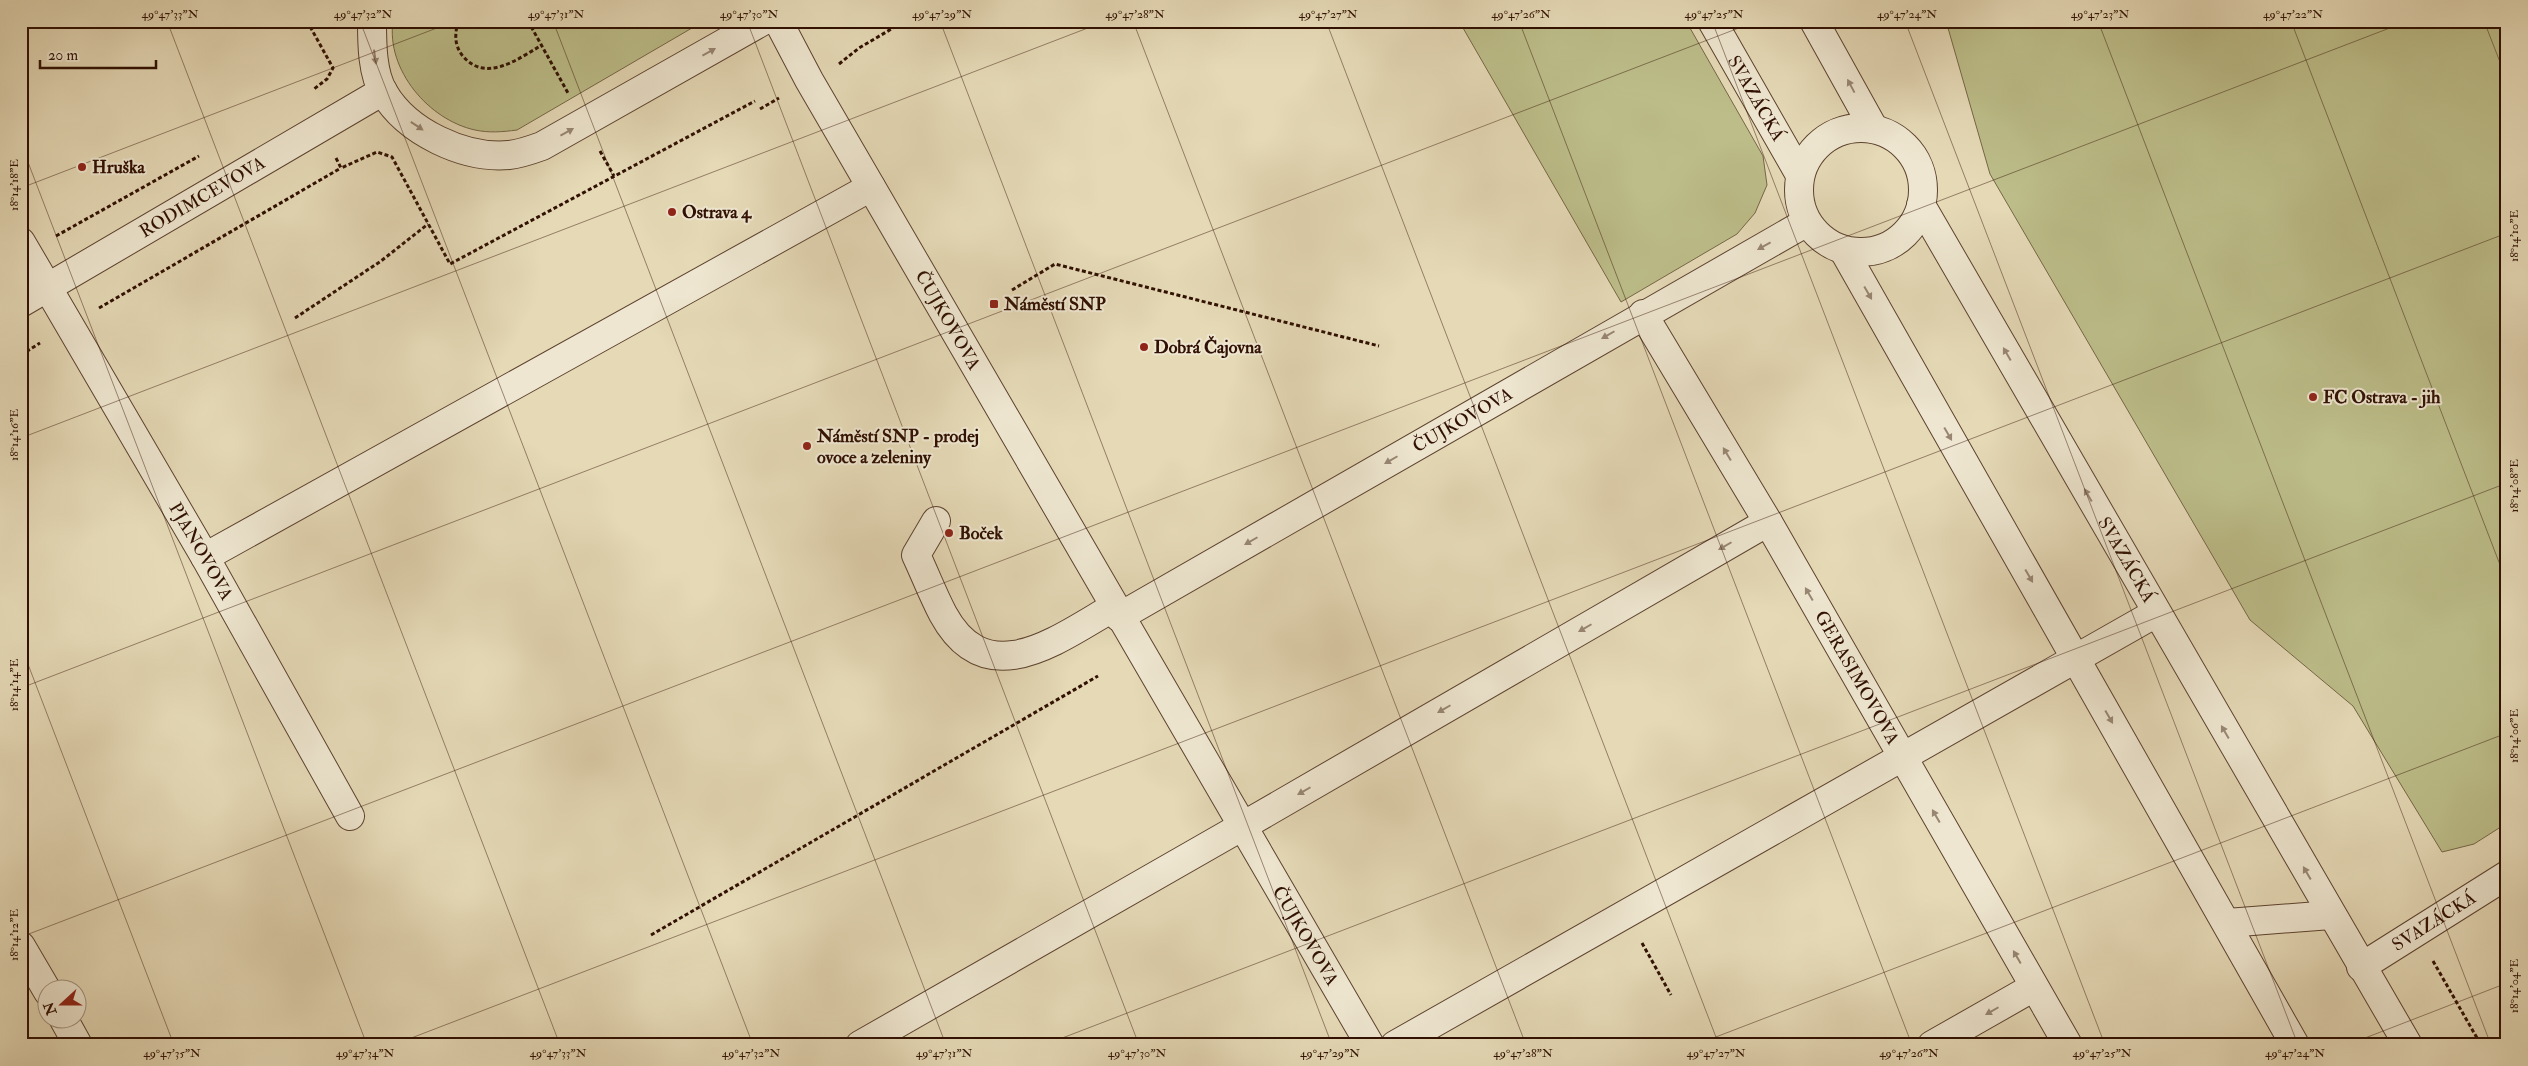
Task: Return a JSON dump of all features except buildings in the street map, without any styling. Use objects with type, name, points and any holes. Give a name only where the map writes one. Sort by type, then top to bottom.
[{"type":"street","points":[[372,21],[374,54],[383,91],[396,109],[439,140],[467,152],[508,155],[542,146],[763,21]]},
{"type":"street","name":"ČUJKOVOVA","points":[[778,21],[871,187],[1116,612],[1370,1045]]},
{"type":"street","name":"SVAZÁCKÁ","points":[[1712,21],[1800,175]]},
{"type":"street","points":[[1814,21],[1874,129]]},
{"type":"street","name":"RODIMCEVOVA","points":[[21,303],[383,91]]},
{"type":"street","points":[[1874,129],[1888,134],[1901,142],[1911,154],[1920,170],[1924,187],[1921,205],[1915,221],[1905,234],[1892,244],[1878,250],[1861,253],[1844,251],[1829,245],[1817,235],[1807,222],[1800,207],[1800,175],[1806,160],[1816,147],[1828,137],[1842,130],[1874,129]]},
{"type":"street","points":[[205,557],[871,187]]},
{"type":"street","name":"SVAZÁCKÁ","points":[[1921,205],[2361,967],[2408,1045]]},
{"type":"street","name":"ČUJKOVOVA","points":[[1116,612],[1807,222]]},
{"type":"street","name":"PJANOVOVA","points":[[24,247],[205,557],[350,816]]},
{"type":"street","points":[[1844,251],[2295,1045]]},
{"type":"street","name":"GERASIMOVOVA","points":[[1643,314],[1768,522],[2068,1045]]},
{"type":"street","points":[[936,520],[916,555],[944,616],[968,645],[984,654],[1014,655],[1045,647],[1116,612]]},
{"type":"street","points":[[860,1045],[1768,522]]},
{"type":"street","points":[[1395,1045],[2156,613]]},
{"type":"street","name":"SVAZÁCKÁ","points":[[2361,967],[2507,875]]},
{"type":"street","points":[[2227,923],[2331,915]]},
{"type":"street","points":[[21,946],[40,978]]},
{"type":"street","points":[[1932,1045],[2034,987]]},
{"type":"street","points":[[69,1028],[78,1045]]},
{"type":"path","points":[[458,21],[455,40],[459,51],[478,68],[488,70],[499,68],[542,45]]},
{"type":"path","points":[[24,247],[200,155]]},
{"type":"path","points":[[21,355],[69,325],[341,168]]},
{"type":"path","points":[[295,318],[381,262],[428,224]]},
{"type":"path","points":[[1012,290],[1055,264],[1379,346]]},
{"type":"path","points":[[652,935],[1098,676]]},
{"type":"path","points":[[1626,914],[1671,996]]},
{"type":"path","points":[[2416,932],[2480,1045]]},
{"type":"green space","points":[[393,21],[704,21],[517,130],[485,132],[458,124],[442,116],[414,90],[396,57]]},
{"type":"green space","points":[[1459,21],[1686,21],[1763,156],[1767,185],[1755,213],[1737,234],[1621,302]]},
{"type":"green space","name":"FC Ostrava - jih","points":[[1946,21],[2507,21],[2507,823],[2474,844],[2442,852],[2353,706],[2250,620],[1990,174]]},
{"type":"place","name":"Hruška","points":[[82,167]]},
{"type":"place","name":"Ostrava 4","points":[[672,212]]},
{"type":"place","name":"Náměstí SNP","points":[[994,304]]},
{"type":"place","name":"Dobrá Čajovna","points":[[1144,347]]},
{"type":"place","name":"FC Ostrava - jih","points":[[2313,397]]},
{"type":"place","name":"Náměstí SNP - prodej ovoce a zeleniny","points":[[807,446]]},
{"type":"place","name":"Boček","points":[[949,533]]}]
